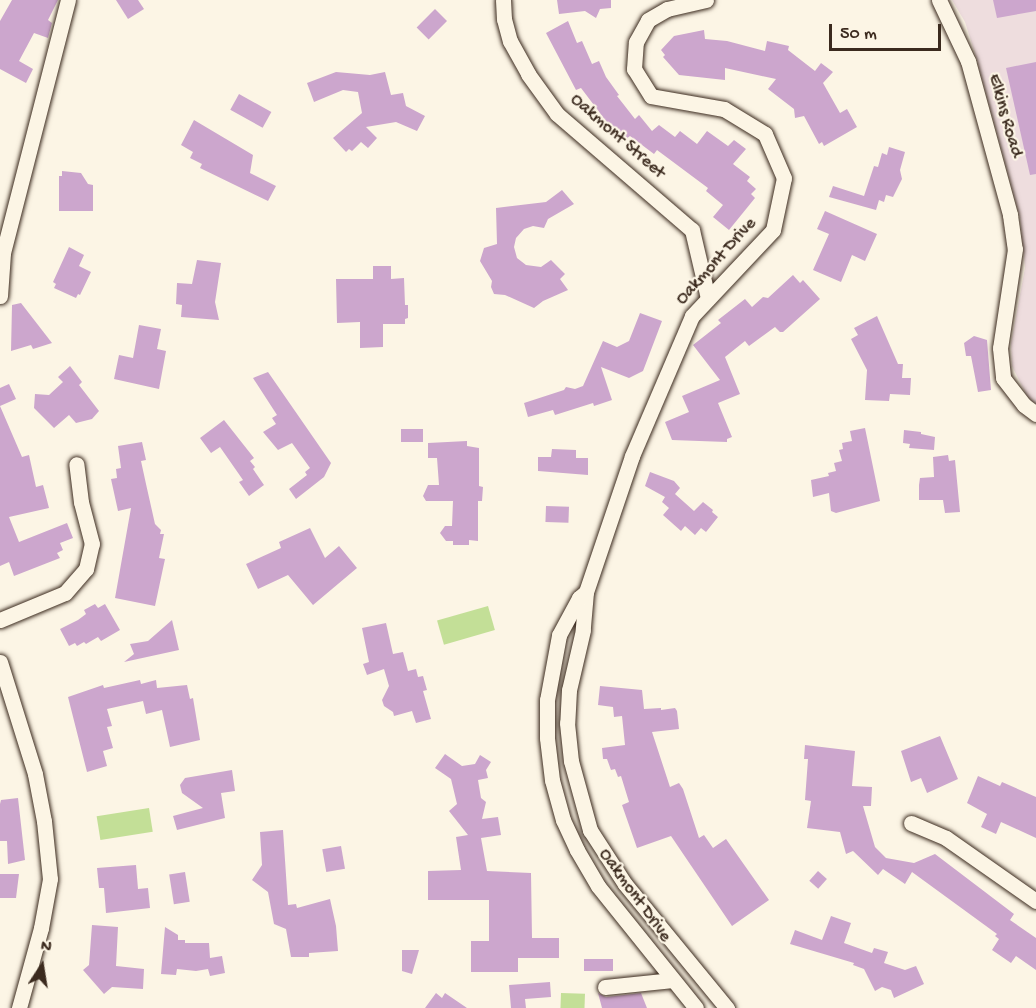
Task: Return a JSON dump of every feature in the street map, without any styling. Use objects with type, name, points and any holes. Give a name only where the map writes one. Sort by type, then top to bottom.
[{"type":"street","points":[[0,296],[3,253],[68,0]]},
{"type":"street","name":"Oakmont Street","points":[[503,0],[504,19],[510,41],[528,74],[557,114],[692,230],[708,298]]},
{"type":"street","name":"Oakmont Drive","points":[[706,0],[668,9],[648,20],[636,42],[634,69],[651,96],[724,109],[765,134],[784,178],[773,230],[692,316],[632,456],[585,592],[583,630],[569,690],[567,723],[571,761],[590,830],[625,884],[727,1008]]},
{"type":"street","name":"Elkins Road","points":[[939,0],[968,61],[1010,215],[1015,249],[1000,348],[1003,378],[1024,405],[1036,414]]},
{"type":"street","points":[[0,620],[64,593],[86,568],[92,544],[81,502],[76,464]]},
{"type":"street","name":"Oakmont Drive","points":[[585,592],[579,598],[558,635],[548,700],[547,738],[552,780],[563,820],[598,886],[696,1008]]},
{"type":"street","points":[[0,662],[35,774],[45,821],[50,879],[41,928],[19,1008]]},
{"type":"street","points":[[911,823],[946,838],[1036,901]]},
{"type":"street","points":[[605,987],[673,980]]},
{"type":"shaded area","points":[[952,0],[1036,0],[1036,404],[1028,398],[1012,366],[1011,343],[1025,268],[1020,217],[977,60],[965,22]]},
{"type":"green space","points":[[488,606],[495,630],[444,645],[437,621]]},
{"type":"green space","points":[[149,808],[153,832],[100,840],[97,816]]},
{"type":"green space","points":[[561,993],[585,994],[584,1008],[560,1008]]},
{"type":"building","points":[[12,0],[58,0],[48,20],[52,23],[48,38],[34,33],[19,61],[33,69],[26,83],[0,69],[0,21]]},
{"type":"building","points":[[116,0],[138,0],[144,9],[128,19]]},
{"type":"building","points":[[557,0],[611,0],[611,8],[600,9],[596,18],[585,11],[559,14]]},
{"type":"building","points":[[993,0],[1036,0],[1036,11],[997,18]]},
{"type":"building","points":[[435,9],[447,21],[429,39],[417,27]]},
{"type":"building","points":[[568,21],[577,43],[582,41],[592,64],[599,61],[606,77],[619,95],[617,96],[635,119],[639,115],[652,131],[659,125],[675,137],[680,131],[697,144],[707,131],[728,146],[734,140],[746,149],[733,164],[750,177],[747,181],[756,189],[751,194],[755,198],[729,230],[713,217],[723,205],[706,191],[708,188],[657,150],[654,154],[630,136],[622,142],[581,88],[576,90],[546,33]]},
{"type":"building","points":[[704,30],[705,39],[727,41],[765,51],[767,41],[789,46],[788,50],[815,71],[821,63],[833,72],[823,83],[840,113],[847,109],[857,127],[824,146],[822,142],[819,144],[804,116],[795,118],[794,109],[768,89],[776,79],[725,68],[725,80],[679,75],[663,57],[665,55],[661,50],[674,36]]},
{"type":"building","points":[[1036,62],[1036,174],[1030,175],[1006,68]]},
{"type":"building","points":[[336,72],[370,75],[385,72],[391,95],[403,93],[406,106],[425,116],[417,131],[396,122],[366,127],[377,138],[368,148],[361,142],[352,151],[349,149],[346,152],[333,138],[362,113],[358,92],[343,90],[314,102],[307,83]]},
{"type":"building","points":[[239,94],[271,112],[263,128],[230,110]]},
{"type":"building","points":[[194,120],[253,155],[250,173],[276,186],[268,201],[200,168],[202,164],[190,158],[193,152],[181,145]]},
{"type":"building","points":[[889,147],[905,152],[900,170],[902,179],[893,197],[886,195],[884,202],[879,200],[876,210],[829,197],[833,186],[864,196],[874,166],[878,167],[882,153],[887,155]]},
{"type":"building","points":[[62,171],[81,173],[88,184],[93,185],[93,211],[59,211],[59,176],[62,176]]},
{"type":"building","points":[[562,190],[574,204],[548,219],[544,228],[533,226],[524,229],[516,238],[514,247],[517,258],[526,265],[541,267],[551,260],[565,274],[560,279],[568,290],[543,301],[534,308],[505,295],[494,294],[491,287],[492,281],[480,261],[484,248],[497,244],[496,208],[546,202]]},
{"type":"building","points":[[825,211],[877,234],[865,261],[852,255],[841,282],[813,270],[829,234],[817,229]]},
{"type":"building","points":[[69,247],[84,255],[79,266],[91,272],[80,295],[78,294],[76,298],[54,288],[56,284],[53,282]]},
{"type":"building","points":[[197,260],[221,263],[215,302],[219,320],[181,317],[182,305],[176,304],[177,283],[192,284]]},
{"type":"building","points":[[373,266],[391,266],[391,279],[404,278],[408,318],[405,319],[405,324],[383,324],[383,347],[360,348],[360,322],[337,323],[336,279],[373,279]]},
{"type":"building","points":[[793,275],[800,283],[803,280],[820,299],[783,332],[775,327],[749,346],[745,341],[725,357],[740,394],[718,403],[732,437],[727,439],[727,442],[672,440],[665,422],[689,412],[682,396],[720,380],[693,345],[721,323],[718,320],[745,299],[752,307],[763,297],[768,298]]},
{"type":"building","points":[[21,303],[52,343],[33,349],[31,345],[11,351],[12,305]]},
{"type":"building","points":[[640,313],[662,321],[643,371],[629,378],[601,367],[612,400],[594,406],[593,403],[555,415],[553,410],[528,417],[524,403],[564,390],[566,387],[575,389],[583,386],[603,341],[617,347],[629,341]]},
{"type":"building","points":[[877,316],[898,364],[903,364],[902,378],[911,378],[910,395],[890,394],[889,401],[865,400],[867,370],[851,339],[858,335],[854,328]]},
{"type":"building","points":[[139,325],[161,329],[157,349],[166,351],[159,389],[114,379],[119,355],[133,358]]},
{"type":"building","points":[[974,336],[987,340],[991,390],[978,392],[971,356],[966,356],[964,343]]},
{"type":"building","points":[[70,366],[82,382],[79,385],[99,411],[92,419],[76,423],[69,415],[54,428],[34,408],[35,394],[49,395],[63,382],[58,377]]},
{"type":"building","points":[[268,372],[331,463],[324,477],[296,499],[289,489],[307,475],[305,472],[310,468],[292,443],[278,450],[263,432],[276,424],[272,418],[277,415],[253,378]]},
{"type":"building","points":[[9,384],[16,399],[0,406],[0,388]]},
{"type":"building","points":[[0,406],[22,457],[29,455],[36,487],[43,485],[49,508],[9,517],[19,542],[67,523],[73,538],[60,543],[63,550],[57,553],[60,558],[14,576],[9,562],[0,566]]},
{"type":"building","points":[[224,420],[254,458],[250,461],[264,485],[249,496],[239,482],[243,480],[220,447],[211,453],[200,438]]},
{"type":"building","points":[[865,428],[880,501],[836,513],[831,511],[829,493],[813,497],[811,480],[829,476],[828,473],[836,471],[834,463],[842,461],[839,450],[843,449],[842,443],[852,441],[850,431]]},
{"type":"building","points":[[401,429],[423,429],[423,442],[401,442]]},
{"type":"building","points":[[904,430],[935,437],[934,450],[909,448],[910,444],[903,443]]},
{"type":"building","points":[[467,441],[467,446],[479,448],[479,486],[483,487],[482,501],[478,501],[478,541],[469,540],[469,545],[453,545],[453,541],[446,541],[440,533],[445,526],[452,526],[453,501],[426,501],[423,496],[428,485],[439,485],[437,458],[428,458],[428,443]]},
{"type":"building","points":[[142,442],[146,460],[141,461],[155,524],[161,530],[160,534],[164,534],[159,558],[165,559],[155,606],[115,598],[131,508],[118,511],[111,479],[117,478],[116,469],[121,468],[118,446]]},
{"type":"building","points":[[552,449],[576,450],[576,458],[588,458],[588,475],[538,471],[538,457],[551,457]]},
{"type":"building","points":[[948,455],[949,461],[955,460],[960,512],[945,513],[943,500],[919,500],[920,478],[934,477],[933,457]]},
{"type":"building","points":[[650,472],[674,481],[680,488],[675,494],[694,511],[703,502],[713,510],[712,512],[718,517],[706,532],[701,528],[695,535],[685,526],[681,531],[663,515],[669,508],[662,502],[665,497],[645,486]]},
{"type":"building","points":[[546,506],[569,507],[568,523],[545,522]]},
{"type":"building","points":[[310,528],[325,558],[339,546],[357,568],[313,605],[288,575],[258,589],[246,564],[281,548],[279,542]]},
{"type":"building","points":[[95,604],[98,608],[105,604],[120,630],[101,641],[98,637],[86,644],[84,642],[77,646],[75,643],[69,646],[60,629],[78,620],[86,614],[84,610]]},
{"type":"building","points":[[172,620],[179,650],[124,662],[134,654],[130,644],[148,641]]},
{"type":"building","points":[[386,623],[393,654],[403,652],[408,671],[416,669],[418,677],[423,676],[427,690],[423,691],[431,719],[416,723],[412,711],[394,716],[393,712],[384,706],[382,700],[389,686],[384,669],[367,675],[363,664],[369,662],[362,628]]},
{"type":"building","points":[[140,680],[141,684],[156,680],[157,688],[187,685],[190,699],[193,698],[200,740],[170,747],[162,710],[146,714],[143,701],[107,709],[112,726],[107,727],[113,748],[103,751],[107,766],[87,772],[68,697],[103,685],[104,688]]},
{"type":"building","points":[[600,686],[642,690],[644,709],[675,708],[677,711],[679,729],[652,732],[670,787],[679,783],[683,789],[699,838],[704,835],[713,848],[726,839],[769,900],[732,926],[671,836],[637,848],[622,805],[629,802],[621,776],[618,777],[615,769],[611,770],[607,759],[603,759],[602,748],[625,745],[622,716],[614,717],[613,707],[598,705]]},
{"type":"building","points":[[940,736],[958,779],[927,793],[921,778],[911,782],[901,751]]},
{"type":"building","points":[[805,745],[855,751],[852,786],[872,787],[871,806],[863,806],[875,847],[886,858],[914,863],[935,854],[1014,914],[1010,920],[1036,938],[1036,970],[1016,956],[1011,963],[992,950],[999,939],[995,936],[997,934],[912,872],[905,884],[883,869],[878,875],[853,851],[846,854],[840,832],[807,828],[811,801],[805,800],[808,759],[804,759]]},
{"type":"building","points":[[445,754],[462,766],[475,764],[480,755],[491,762],[486,770],[488,778],[478,780],[481,798],[486,802],[482,819],[498,817],[501,835],[481,838],[487,871],[531,873],[532,938],[559,938],[559,958],[518,958],[518,972],[471,972],[471,941],[489,941],[489,900],[428,900],[428,871],[461,870],[456,837],[468,835],[449,811],[457,804],[451,779],[435,768]]},
{"type":"building","points":[[232,770],[235,791],[221,793],[225,818],[177,830],[173,816],[203,808],[182,793],[180,785],[185,778]]},
{"type":"building","points":[[978,776],[1000,786],[1002,782],[1036,797],[1036,838],[1001,822],[996,834],[981,827],[987,814],[967,803]]},
{"type":"building","points":[[18,798],[25,860],[8,864],[7,841],[0,841],[0,804],[1,800]]},
{"type":"building","points":[[283,830],[288,905],[296,904],[297,908],[330,899],[336,926],[338,951],[309,953],[309,957],[291,957],[286,929],[274,924],[268,892],[252,880],[262,865],[260,832]]},
{"type":"building","points":[[341,846],[345,869],[326,872],[322,849]]},
{"type":"building","points":[[136,865],[138,889],[148,888],[150,908],[106,913],[104,888],[99,888],[97,868]]},
{"type":"building","points":[[818,871],[827,879],[818,889],[809,881]]},
{"type":"building","points":[[185,872],[190,902],[174,904],[169,875]]},
{"type":"building","points":[[0,874],[19,874],[16,898],[0,898]]},
{"type":"building","points":[[831,916],[851,923],[844,943],[872,953],[874,948],[888,952],[884,963],[905,970],[916,966],[924,984],[894,998],[891,990],[882,987],[875,991],[864,969],[853,965],[854,963],[790,944],[795,930],[822,940]]},
{"type":"building","points":[[92,925],[118,927],[116,966],[144,969],[143,989],[112,987],[104,994],[83,970],[89,965]]},
{"type":"building","points":[[165,927],[178,935],[178,940],[185,940],[185,943],[209,943],[210,958],[222,956],[225,973],[210,976],[208,969],[196,971],[177,969],[176,975],[161,974]]},
{"type":"building","points":[[402,950],[419,950],[412,974],[402,971]]},
{"type":"building","points":[[584,959],[613,959],[613,971],[584,971]]},
{"type":"building","points":[[550,982],[551,997],[525,999],[526,1008],[511,1008],[509,985]]},
{"type":"building","points":[[436,993],[442,998],[445,993],[467,1008],[425,1008]]},
{"type":"building","points":[[598,993],[606,997],[641,993],[647,1008],[602,1008]]}]
